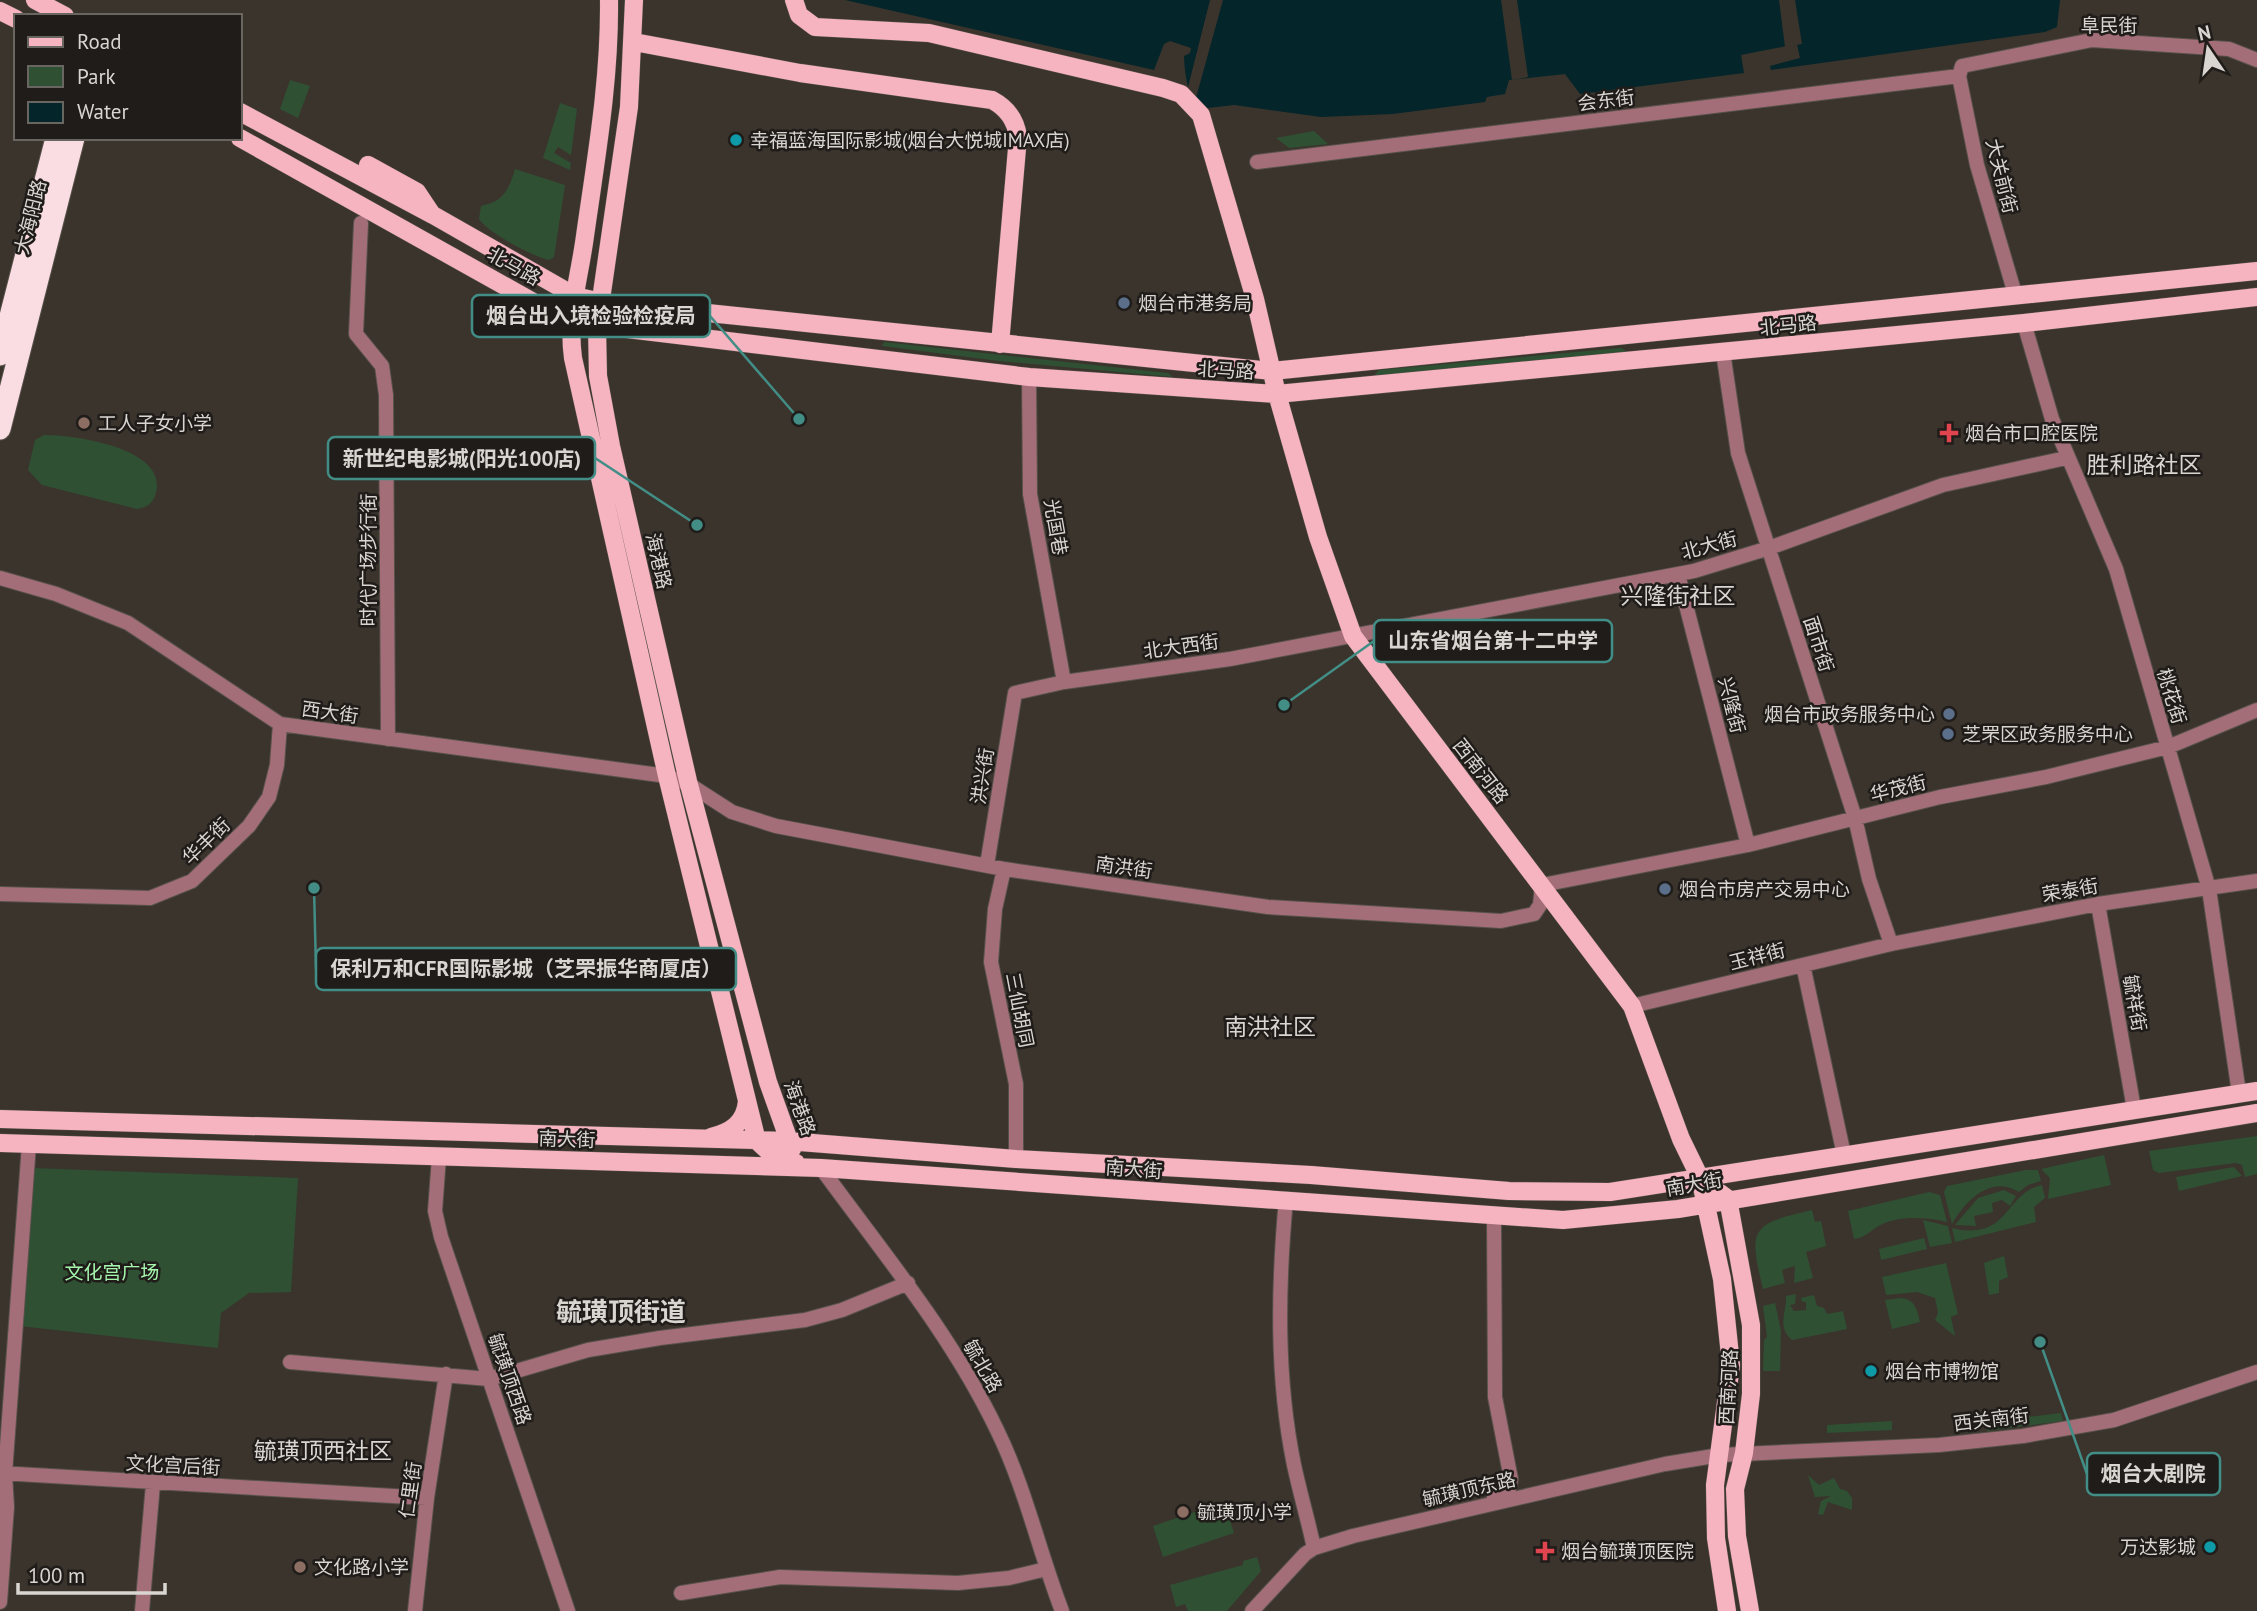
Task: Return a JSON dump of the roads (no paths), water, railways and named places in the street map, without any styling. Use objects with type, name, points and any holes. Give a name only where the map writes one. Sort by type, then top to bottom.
[{"type":"highway","name":"大海阳路","points":[[1,345],[55,140]]},
{"type":"highway","name":"大海阳路","points":[[0,429],[73,140]]},
{"type":"main road","points":[[34,0],[61,14]]},
{"type":"main road","name":"海港路","points":[[609,0],[604,103],[569,322],[573,359],[667,776],[757,1141],[787,1161],[821,1168]]},
{"type":"main road","name":"海港路","points":[[634,0],[629,107],[597,327],[598,376],[611,446],[690,785],[754,1031],[787,1141],[804,1161],[821,1168]]},
{"type":"main road","name":"西南河路","points":[[794,0],[799,15],[815,27],[929,33],[1086,68],[1181,94],[1201,115],[1255,299],[1277,394],[1318,537],[1353,636],[1632,1006],[1681,1139],[1700,1178],[1708,1203],[1722,1279],[1731,1365],[1715,1485],[1715,1512],[1727,1611]]},
{"type":"main road","points":[[634,42],[800,74],[992,100],[999,104],[1014,120],[1018,137],[1000,344]]},
{"type":"main road","name":"北马路","points":[[242,113],[433,215],[575,296],[600,302],[1272,370],[2257,271]]},
{"type":"main road","name":"北马路","points":[[242,139],[569,322],[1029,377],[1277,394],[2024,323],[2257,297]]},
{"type":"main road","points":[[368,165],[418,192],[433,215]]},
{"type":"main road","name":"南大街","points":[[0,1119],[787,1141],[1016,1159],[1311,1175],[1534,1192],[1609,1192],[2248,1092]]},
{"type":"main road","points":[[703,1139],[729,1131],[740,1122],[747,1097]]},
{"type":"main road","name":"南大街","points":[[0,1143],[821,1168],[1563,1220],[1708,1203],[2257,1113]]},
{"type":"main road","name":"西南河路","points":[[1700,1178],[1728,1199],[1751,1325],[1751,1394],[1744,1452],[1735,1489],[1737,1536],[1750,1611]]},
{"type":"street","name":"阜民街","points":[[1961,71],[2092,40],[2229,49],[2257,60]]},
{"type":"street","name":"会东街","points":[[1256,162],[1961,71]]},
{"type":"street","name":"大关前街","points":[[1961,71],[1977,165],[2015,295]]},
{"type":"street","name":"时代广场步行街","points":[[361,223],[356,334],[382,366],[386,395],[388,739]]},
{"type":"street","name":"桃花街","points":[[2024,323],[2066,458],[2116,569],[2168,747],[2209,889],[2248,1092]]},
{"type":"street","name":"面市街","points":[[1723,352],[1738,453],[1855,818],[1869,879],[1891,944]]},
{"type":"street","name":"光国巷","points":[[1029,377],[1030,494],[1064,682]]},
{"type":"street","name":"北大街","points":[[1353,636],[1678,574],[1769,548],[1943,485],[2066,458]]},
{"type":"street","name":"兴隆街","points":[[1678,574],[1748,845]]},
{"type":"street","name":"西大街","points":[[0,578],[56,594],[128,623],[280,724],[667,776],[690,785]]},
{"type":"street","name":"北大西街","points":[[1015,693],[1064,682],[1230,659],[1353,636]]},
{"type":"street","name":"洪兴街","points":[[987,865],[1015,693]]},
{"type":"street","name":"华茂街","points":[[1542,885],[1748,845],[2168,747],[2257,710]]},
{"type":"street","name":"华丰街","points":[[0,894],[150,898],[192,881],[249,827],[269,797],[277,765],[280,724]]},
{"type":"street","name":"南洪街","points":[[690,785],[732,812],[776,826],[1004,869],[1268,907],[1501,920],[1534,914],[1540,905],[1542,885]]},
{"type":"street","name":"三仙胡同","points":[[1004,869],[995,909],[991,962],[1016,1084],[1016,1159]]},
{"type":"street","name":"荣泰街","points":[[1891,944],[2098,904],[2257,881]]},
{"type":"street","name":"毓祥街","points":[[2098,904],[2134,1109]]},
{"type":"street","name":"玉祥街","points":[[1632,1006],[1891,944]]},
{"type":"street","points":[[1803,965],[1844,1155]]},
{"type":"street","points":[[0,1602],[7,1507],[3,1474],[29,1144]]},
{"type":"street","name":"毓璜顶西路","points":[[439,1157],[435,1211],[441,1237],[568,1611]]},
{"type":"street","name":"毓北路","points":[[821,1168],[908,1283],[956,1355],[998,1431],[1062,1611]]},
{"type":"street","points":[[1286,1199],[1279,1315],[1283,1384],[1294,1464],[1314,1548]]},
{"type":"street","points":[[1420,1520],[1443,1509],[1508,1494],[1510,1489],[1495,1396],[1493,1217]]},
{"type":"street","points":[[290,1362],[489,1378],[588,1350],[804,1320],[842,1310],[908,1283]]},
{"type":"street","name":"西关南街","points":[[1720,1455],[1744,1452],[1868,1450],[2023,1436],[2114,1420],[2257,1372]]},
{"type":"street","name":"仁里街","points":[[415,1611],[427,1498],[446,1374]]},
{"type":"street","name":"毓璜顶东路","points":[[1252,1611],[1295,1562],[1314,1548],[1420,1520],[1655,1466],[1720,1455]]},
{"type":"street","name":"文化宫后街","points":[[3,1474],[427,1498]]},
{"type":"street","points":[[142,1611],[153,1484]]},
{"type":"street","points":[[681,1593],[780,1577],[958,1583],[1046,1569]]},
{"type":"water","points":[[845,0],[2060,0],[2057,27],[2045,32],[1771,70],[1770,66],[1800,58],[1797,44],[1741,55],[1744,73],[1580,94],[1565,74],[1509,80],[1505,94],[1487,97],[1485,102],[1393,114],[1321,117],[1234,105],[1199,109],[1189,90],[1185,71],[1184,56],[1190,53],[1191,48],[1170,41],[1164,44],[1154,70]]},
{"type":"place","name":"幸福蓝海国际影城(烟台大悦城IMAX店)","points":[[736,140]]},
{"type":"place","name":"烟台市港务局","points":[[1124,303]]},
{"type":"place","name":"烟台出入境检验检疫局","points":[[799,419]]},
{"type":"place","name":"工人子女小学","points":[[84,423]]},
{"type":"place","name":"烟台市口腔医院","points":[[1949,433]]},
{"type":"place","name":"新世纪电影城(阳光100店)","points":[[697,525]]},
{"type":"place","name":"山东省烟台第十二中学","points":[[1284,705]]},
{"type":"place","name":"烟台市政务服务中心","points":[[1949,714]]},
{"type":"place","name":"芝罘区政务服务中心","points":[[1948,734]]},
{"type":"place","name":"保利万和CFR国际影城（芝罘振华商厦店）","points":[[314,888]]},
{"type":"place","name":"烟台市房产交易中心","points":[[1665,889]]},
{"type":"place","name":"烟台大剧院","points":[[2040,1342]]},
{"type":"place","name":"烟台市博物馆","points":[[1871,1371]]},
{"type":"place","name":"毓璜顶小学","points":[[1183,1512]]},
{"type":"place","name":"万达影城","points":[[2210,1547]]},
{"type":"place","name":"烟台毓璜顶医院","points":[[1545,1551]]},
{"type":"place","name":"文化路小学","points":[[300,1567]]},
{"type":"district","name":"胜利路社区","points":[[2144,464]]},
{"type":"district","name":"兴隆街社区","points":[[1678,595]]},
{"type":"district","name":"南洪社区","points":[[1270,1026]]},
{"type":"district","name":"毓璜顶街道","points":[[621,1311]]},
{"type":"district","name":"毓璜顶西社区","points":[[323,1450]]},
{"type":"park label","name":"文化宫广场","points":[[112,1272]]}]
